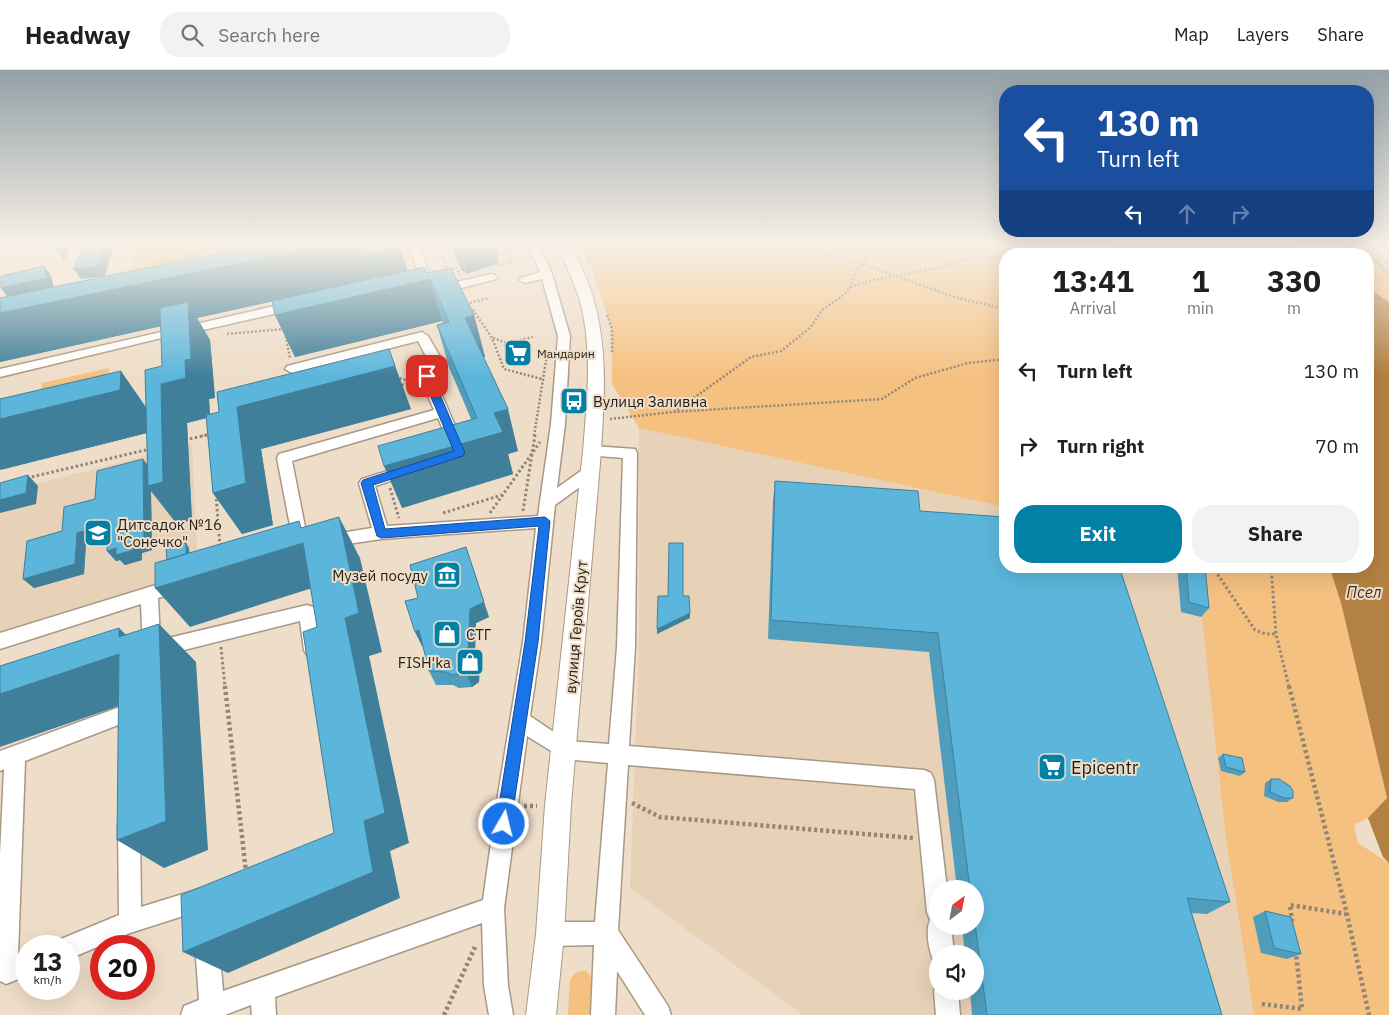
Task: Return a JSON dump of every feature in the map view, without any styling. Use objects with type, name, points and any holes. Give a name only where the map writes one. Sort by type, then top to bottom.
[{"type":"main road","name":"вулиця Героїв Крут","points":[[541,1015],[550,934],[564,750],[594,420],[593,341],[589,309],[582,288]]},
{"type":"lane","points":[[425,288],[426,293],[446,288]]},
{"type":"lane","points":[[501,1015],[496,986],[492,908],[532,642],[559,415],[564,336],[550,288]]},
{"type":"lane","points":[[0,373],[307,302]]},
{"type":"lane","points":[[172,333],[173,349]]},
{"type":"lane","points":[[292,369],[422,336],[436,362],[427,376],[460,453],[451,456]]},
{"type":"lane","points":[[300,546],[284,458],[442,412]]},
{"type":"lane","points":[[283,552],[310,543],[381,533],[522,523],[546,512],[591,462],[630,453],[626,647],[606,933],[603,1015]]},
{"type":"lane","points":[[381,533],[367,483],[423,465]]},
{"type":"lane","points":[[0,642],[176,586]]},
{"type":"lane","points":[[149,594],[152,650],[307,612],[316,671]]},
{"type":"lane","points":[[15,968],[6,972],[8,758],[128,713],[128,743]]},
{"type":"lane","points":[[520,720],[564,750],[619,753],[924,780],[934,880]]},
{"type":"lane","points":[[129,803],[130,922]]},
{"type":"lane","points":[[80,942],[130,922],[204,915],[247,879]]},
{"type":"lane","points":[[204,915],[206,1012],[263,988],[492,908]]},
{"type":"lane","points":[[550,934],[606,933]]},
{"type":"lane","points":[[606,933],[660,1015]]},
{"type":"lane","points":[[263,988],[264,1015]]},
{"type":"lane","points":[[947,1000],[948,1015]]},
{"type":"path","points":[[673,412],[751,357],[782,351],[810,328],[822,310],[844,295],[850,288]]},
{"type":"path","points":[[929,288],[954,297],[999,308]]},
{"type":"path","points":[[489,298],[461,305],[472,310],[492,338],[504,369],[561,384]]},
{"type":"path","points":[[284,329],[292,369]]},
{"type":"path","points":[[492,338],[507,344],[533,337]]},
{"type":"path","points":[[522,523],[542,379],[549,346]]},
{"type":"path","points":[[594,420],[673,412],[882,399],[915,378],[968,363],[999,360]]},
{"type":"path","points":[[395,377],[432,388]]},
{"type":"path","points":[[393,387],[412,382]]},
{"type":"path","points":[[412,382],[416,391]]},
{"type":"path","points":[[480,526],[559,415]]},
{"type":"path","points":[[182,441],[211,434],[218,428]]},
{"type":"path","points":[[211,434],[212,444]]},
{"type":"path","points":[[19,480],[154,448]]},
{"type":"path","points":[[387,476],[403,532]]},
{"type":"path","points":[[216,493],[221,551]]},
{"type":"path","points":[[1217,573],[1255,630],[1266,634],[1276,634]]},
{"type":"path","points":[[1272,573],[1276,634],[1347,914],[1369,1015]]},
{"type":"path","points":[[220,634],[247,879]]},
{"type":"path","points":[[615,803],[633,803],[660,817],[930,839]]},
{"type":"path","points":[[1292,924],[1290,905],[1347,914]]},
{"type":"path","points":[[1262,1004],[1302,1010],[1295,943]]},
{"type":"path","points":[[444,1015],[476,944]]},
{"type":"shaded area","points":[[598,288],[999,288],[999,506],[639,428],[612,384],[612,329]]},
{"type":"shaded area","points":[[1374,288],[1389,288],[1389,302],[1374,292]]},
{"type":"shaded area","points":[[109,368],[108,385],[39,401],[42,383]]},
{"type":"shaded area","points":[[639,428],[999,506],[999,573],[1197,573],[1226,839],[1254,1015],[803,1015],[630,888],[639,645]]},
{"type":"shaded area","name":"Дитсадок №16 \"Сонечко\"","points":[[192,444],[198,573],[0,633],[0,493]]},
{"type":"shaded area","points":[[1197,573],[1331,573],[1341,603],[1387,799],[1368,818],[1354,825],[1358,843],[1389,863],[1389,1015],[1254,1015],[1226,839]]},
{"type":"shaded area","points":[[586,970],[593,980],[592,1015],[568,1015],[570,980],[575,973]]},
{"type":"water","name":"Псел","points":[[1374,292],[1389,302],[1389,863],[1383,857],[1368,818],[1387,798],[1341,603],[1331,573],[1374,573]]},
{"type":"building","points":[[48,288],[120,288],[0,313],[0,298]]},
{"type":"building","points":[[330,288],[391,288],[275,315],[272,301]]},
{"type":"building","points":[[434,288],[461,288],[474,315],[465,318],[508,409],[494,413],[503,432],[384,466],[378,446],[477,418],[437,325],[449,322]]},
{"type":"building","points":[[188,302],[191,359],[185,360],[186,378],[161,384],[163,482],[148,486],[145,370],[162,366],[160,308]]},
{"type":"building","points":[[524,339],[529,351],[510,357],[504,345]]},
{"type":"building","points":[[389,349],[395,366],[237,407],[246,483],[213,493],[206,415],[219,412],[217,392]]},
{"type":"building","points":[[121,371],[120,390],[0,419],[0,399]]},
{"type":"building","points":[[143,459],[144,540],[134,543],[133,550],[116,555],[116,548],[107,551],[108,524],[77,533],[75,564],[23,579],[27,541],[62,531],[64,507],[95,499],[97,471]]},
{"type":"building","points":[[28,475],[26,493],[0,500],[0,483]]},
{"type":"building","name":"Epicentr","points":[[775,481],[918,491],[920,511],[999,517],[999,573],[1121,573],[1230,902],[1187,898],[1222,1015],[987,1015],[984,992],[984,945],[978,945],[976,935],[984,935],[984,880],[969,880],[938,633],[771,620]]},
{"type":"building","points":[[339,517],[359,613],[345,618],[385,813],[364,821],[373,872],[183,952],[181,895],[334,833],[303,632],[317,627],[303,543],[155,588],[155,563],[299,521],[301,528]]},
{"type":"building","points":[[186,543],[186,554],[167,560],[166,548]]},
{"type":"building","points":[[669,543],[683,543],[683,596],[689,596],[690,613],[657,629],[658,596],[668,596]]},
{"type":"building","name":"СТГ","points":[[466,547],[484,602],[470,609],[468,651],[474,650],[473,668],[466,673],[452,675],[446,672],[429,671],[419,630],[415,632],[405,601],[418,598],[410,565]]},
{"type":"building","points":[[1187,573],[1206,573],[1209,608],[1189,602]]},
{"type":"building","points":[[159,624],[166,821],[117,840],[119,654],[0,694],[0,666],[119,628],[119,637]]},
{"type":"building","points":[[1223,754],[1242,758],[1245,772],[1226,767]]},
{"type":"building","points":[[1271,779],[1279,779],[1290,786],[1293,791],[1293,798],[1284,798],[1270,792]]},
{"type":"building","points":[[1265,911],[1291,917],[1301,954],[1274,948]]},
{"type":"place","name":"Мандарин","points":[[518,353]]},
{"type":"place","name":"Вулиця Заливна","points":[[574,401]]},
{"type":"place","name":"Дитсадок №16 \"Сонечко\"","points":[[98,533]]},
{"type":"place","name":"Музей посуду","points":[[447,575]]},
{"type":"place","name":"СТГ","points":[[447,634]]},
{"type":"place","name":"FISH'ka","points":[[470,662]]},
{"type":"place","name":"Epicentr","points":[[1052,767]]},
{"type":"route","points":[[427,376],[460,453],[367,483],[381,533],[545,521],[532,642],[504,824]]}]
